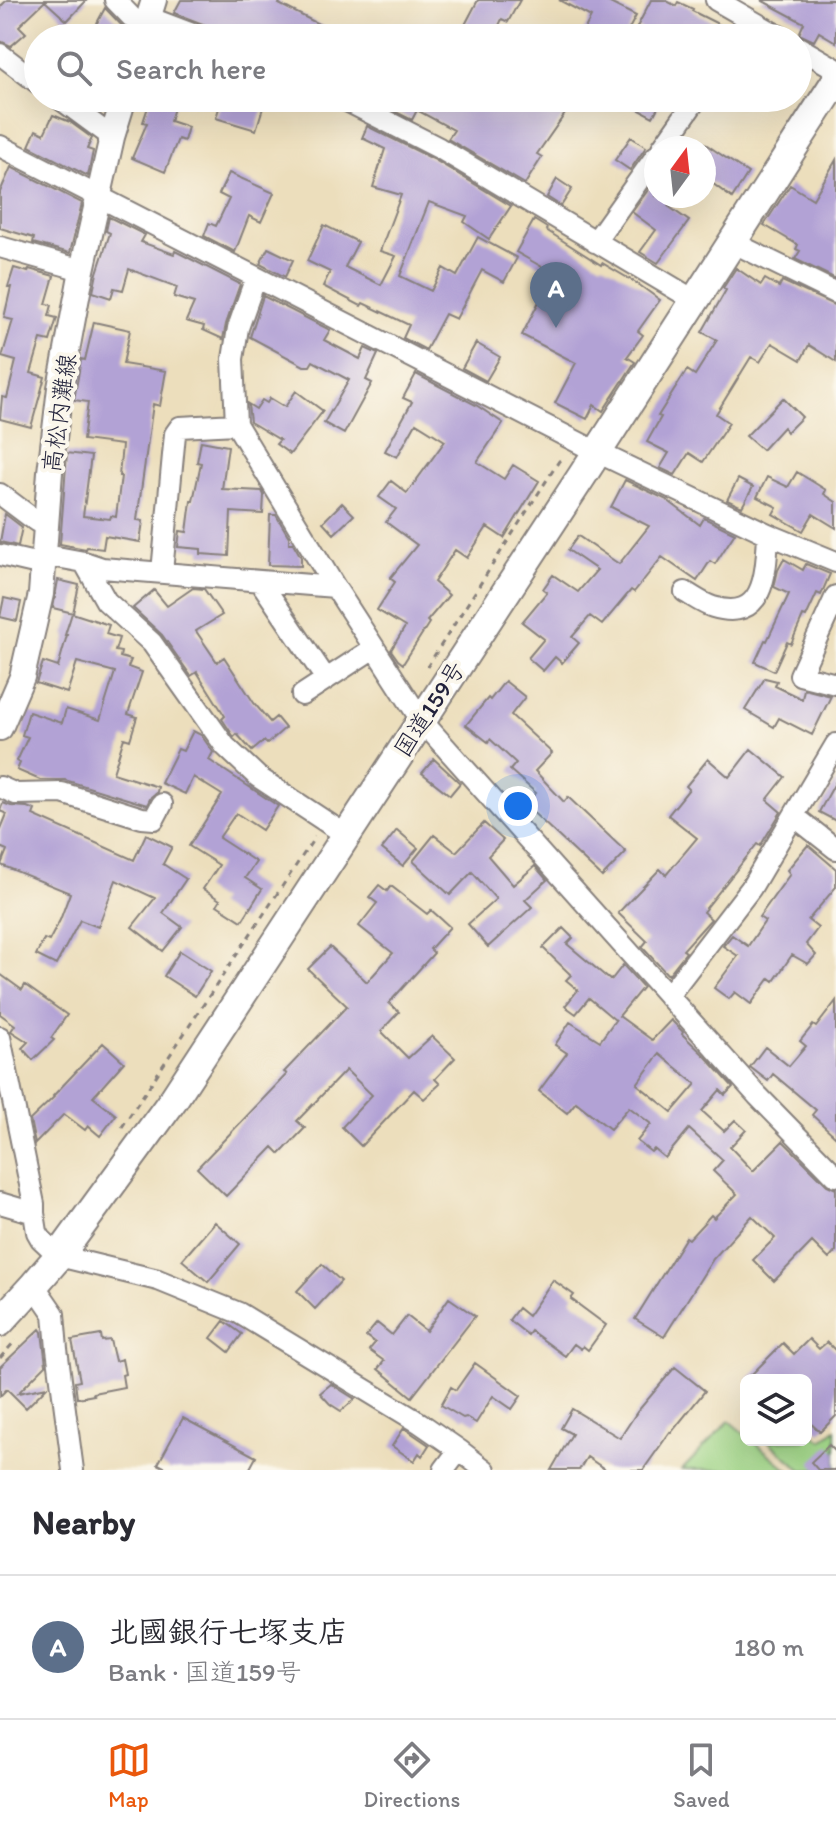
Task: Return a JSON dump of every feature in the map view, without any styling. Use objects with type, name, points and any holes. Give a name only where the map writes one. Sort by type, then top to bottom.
[{"type":"highway","name":"国道159号","points":[[0,1322],[59,1256],[173,1100],[333,833],[421,720],[836,81]]},
{"type":"main road","name":"高松内灘線","points":[[0,728],[22,677],[41,594],[60,388],[82,270],[120,112]]},
{"type":"street","points":[[115,0],[147,21]]},
{"type":"street","points":[[716,0],[756,24]]},
{"type":"street","points":[[0,54],[24,72]]},
{"type":"street","points":[[812,55],[836,69]]},
{"type":"street","points":[[78,112],[112,137]]},
{"type":"street","points":[[368,112],[439,148],[694,300]]},
{"type":"street","points":[[670,136],[687,112]]},
{"type":"street","points":[[0,146],[597,452],[768,534],[836,562]]},
{"type":"street","points":[[595,242],[644,173]]},
{"type":"street","points":[[732,242],[836,293]]},
{"type":"street","points":[[0,247],[82,270]]},
{"type":"street","points":[[256,277],[238,328],[233,359],[236,424],[374,648],[421,720],[758,1096],[836,1176]]},
{"type":"street","points":[[162,572],[175,434],[180,427],[236,424]]},
{"type":"street","points":[[0,494],[46,526]]},
{"type":"street","points":[[685,592],[712,607],[739,610],[755,601],[762,584],[768,534]]},
{"type":"street","points":[[0,555],[30,562],[57,557],[93,565],[335,587]]},
{"type":"street","points":[[93,565],[106,601],[152,643],[225,746],[258,777],[333,833]]},
{"type":"street","points":[[260,581],[326,679]]},
{"type":"street","points":[[836,596],[800,675],[836,684]]},
{"type":"street","points":[[302,695],[374,648]]},
{"type":"street","points":[[668,996],[751,888],[836,744]]},
{"type":"street","points":[[0,787],[16,794],[62,793],[142,818],[154,819],[162,804]]},
{"type":"street","points":[[794,816],[836,849]]},
{"type":"street","points":[[0,1037],[37,1232],[59,1256],[158,1280],[239,1313],[420,1423],[485,1470]]},
{"type":"street","points":[[0,1203],[34,1213]]},
{"type":"street","points":[[34,1285],[54,1314],[73,1470]]},
{"type":"street","points":[[444,1470],[459,1450]]},
{"type":"path","points":[[423,674],[559,461],[569,455]]},
{"type":"path","points":[[122,1128],[333,833]]},
{"type":"green space","points":[[729,1421],[740,1430],[740,1446],[759,1446],[788,1470],[682,1470]]},
{"type":"green space","points":[[836,1429],[836,1470],[802,1470],[774,1446],[812,1446],[812,1433],[822,1440]]},
{"type":"building","points":[[7,0],[87,0],[67,21],[45,1],[19,26],[24,35],[11,46],[0,41],[0,7]]},
{"type":"building","points":[[181,0],[281,0],[279,4],[318,24],[203,24],[174,13]]},
{"type":"building","points":[[478,0],[520,0],[508,22],[502,19],[500,24],[465,24]]},
{"type":"building","points":[[559,0],[604,0],[636,16],[632,24],[587,24],[591,17]]},
{"type":"building","points":[[651,0],[665,0],[676,6],[678,2],[718,24],[639,24]]},
{"type":"building","points":[[761,0],[836,0],[836,42],[819,32],[812,40],[812,24],[804,23]]},
{"type":"building","points":[[105,8],[120,24],[96,24]]},
{"type":"building","points":[[146,112],[173,112],[170,121],[188,127],[184,141],[178,139],[165,172],[132,158],[147,123],[143,122]]},
{"type":"building","points":[[218,112],[262,112],[256,130],[216,118]]},
{"type":"building","points":[[396,112],[416,112],[412,120]]},
{"type":"building","points":[[421,112],[566,112],[537,154],[542,157],[525,184],[448,139],[454,130]]},
{"type":"building","points":[[53,115],[70,122],[92,138],[87,149],[93,151],[88,176],[29,146],[36,130],[44,134]]},
{"type":"building","points":[[367,126],[433,159],[511,206],[489,239],[464,222],[467,216],[429,202],[400,276],[431,291],[443,268],[457,276],[478,237],[517,258],[504,282],[482,270],[456,319],[445,314],[426,350],[403,338],[409,325],[363,303],[361,306],[323,286],[330,272],[307,261],[324,225],[358,242],[345,267],[381,285],[396,256],[380,251],[401,195],[373,187],[385,149],[362,138]]},
{"type":"building","points":[[631,137],[644,146],[630,170],[615,160]]},
{"type":"building","points":[[716,151],[748,173],[732,198],[716,186]]},
{"type":"building","points":[[836,160],[836,279],[795,259],[800,251],[796,249],[798,245],[764,225],[790,185],[813,199]]},
{"type":"building","points":[[11,167],[82,203],[70,253],[33,243],[34,238],[0,228],[0,192]]},
{"type":"building","points":[[229,173],[274,193],[261,222],[249,216],[235,252],[204,236],[209,223],[216,226],[229,199],[219,194]]},
{"type":"building","points":[[557,179],[572,189],[561,206],[547,197]]},
{"type":"building","points":[[644,196],[644,208],[671,208],[689,221],[658,263],[640,252],[656,230],[632,212]]},
{"type":"building","points":[[109,217],[145,235],[141,242],[174,254],[175,251],[240,284],[223,339],[203,330],[204,326],[186,321],[194,303],[174,297],[177,287],[129,269],[123,290],[114,288],[111,298],[93,292],[110,233],[106,231]]},
{"type":"building","points":[[534,220],[660,300],[638,331],[643,335],[627,357],[635,362],[603,411],[594,405],[587,419],[555,403],[576,363],[522,335],[551,272],[516,252]]},
{"type":"building","points":[[268,248],[293,260],[285,277],[260,264]]},
{"type":"building","points":[[14,268],[54,276],[46,304],[52,305],[49,316],[57,318],[50,341],[41,339],[31,373],[45,377],[31,427],[0,419],[2,397],[7,398],[16,361],[2,357],[13,320],[4,318]]},
{"type":"building","points":[[736,268],[761,285],[765,279],[779,287],[782,281],[836,306],[836,362],[809,345],[801,360],[772,343],[760,362],[751,357],[716,414],[729,423],[703,462],[689,453],[675,475],[660,468],[669,453],[647,442],[661,417],[658,416],[687,370],[695,375],[717,340],[702,332]]},
{"type":"building","points":[[263,296],[330,330],[324,340],[360,359],[365,348],[378,354],[366,380],[372,383],[344,434],[324,423],[349,380],[313,361],[310,366],[304,366],[250,337]]},
{"type":"building","points":[[94,322],[130,330],[123,364],[166,371],[160,406],[153,404],[137,520],[143,521],[140,542],[105,536],[103,549],[60,544],[67,453],[91,456],[83,516],[116,517],[122,445],[83,440],[88,402],[74,400],[81,359],[85,360]]},
{"type":"building","points":[[476,343],[500,357],[486,381],[462,368]]},
{"type":"building","points":[[416,374],[476,405],[503,423],[477,462],[504,479],[513,465],[539,481],[504,538],[487,527],[467,558],[455,550],[434,582],[449,595],[427,621],[429,623],[403,664],[391,650],[405,627],[377,610],[395,582],[390,578],[417,545],[386,522],[396,509],[379,497],[391,481],[407,493],[445,441],[416,423],[397,457],[385,451],[412,402],[403,398]]},
{"type":"building","points":[[296,391],[323,411],[290,454],[276,444],[280,440],[250,422],[248,404],[256,409],[262,400],[267,403],[270,398],[285,407]]},
{"type":"building","points":[[783,398],[802,417],[787,432],[783,427],[762,450],[746,436]]},
{"type":"building","points":[[201,441],[228,446],[222,489],[262,491],[264,495],[263,514],[231,512],[229,556],[201,554],[201,549],[178,547],[180,531],[187,532],[201,463],[197,462]]},
{"type":"building","points":[[797,472],[826,490],[824,494],[836,502],[836,528],[813,514],[803,531],[773,514],[777,507],[757,497],[767,477],[788,487]]},
{"type":"building","points":[[738,479],[753,487],[742,507],[727,500]]},
{"type":"building","points":[[625,480],[667,500],[700,525],[704,518],[735,533],[715,564],[710,561],[697,581],[662,557],[602,625],[590,616],[572,637],[579,643],[562,663],[555,657],[543,671],[528,658],[544,639],[522,622],[547,592],[543,589],[553,575],[578,592],[597,570],[568,550],[578,536],[619,564],[649,526],[611,507]]},
{"type":"building","points":[[342,503],[354,515],[334,534],[323,522]]},
{"type":"building","points":[[5,514],[22,527],[18,546],[0,542]]},
{"type":"building","points":[[270,515],[276,515],[289,537],[289,543],[293,543],[301,557],[301,566],[268,565]]},
{"type":"building","points":[[784,559],[803,570],[806,564],[830,574],[821,595],[817,593],[806,617],[803,616],[791,644],[787,642],[774,671],[755,662],[789,594],[774,587]]},
{"type":"building","points":[[58,580],[79,585],[73,613],[53,608]]},
{"type":"building","points":[[193,588],[204,589],[222,615],[196,631],[217,662],[224,657],[270,722],[276,717],[285,728],[267,744],[264,741],[252,751],[237,734],[234,737],[222,719],[225,716],[197,672],[191,676],[162,635],[133,608],[154,590],[167,606]]},
{"type":"building","points":[[4,598],[21,602],[17,621],[0,617]]},
{"type":"building","points":[[72,613],[109,625],[106,634],[119,638],[115,651],[121,652],[120,657],[131,660],[128,667],[142,672],[128,714],[137,717],[130,740],[124,738],[113,773],[158,787],[147,805],[65,780],[40,780],[17,770],[20,763],[17,761],[28,737],[22,735],[29,712],[62,723],[66,709],[100,720],[115,672],[77,662],[67,693],[36,683],[43,662],[58,667]]},
{"type":"building","points":[[765,678],[777,681],[775,686],[802,699],[804,689],[831,696],[812,735],[779,718],[774,727],[745,710]]},
{"type":"building","points":[[505,681],[525,697],[511,715],[552,753],[535,771],[564,802],[568,797],[626,852],[602,877],[524,804],[536,793],[510,770],[516,763],[490,739],[488,742],[466,725]]},
{"type":"building","points":[[193,731],[201,735],[213,752],[209,760],[278,806],[262,830],[236,813],[219,838],[256,862],[245,878],[262,889],[242,921],[217,905],[220,900],[203,889],[219,865],[189,846],[222,795],[193,777],[185,794],[161,783],[178,749],[183,751]]},
{"type":"building","points":[[751,749],[785,777],[767,800],[781,812],[760,846],[757,844],[703,912],[711,919],[683,950],[686,952],[668,975],[642,947],[647,941],[618,913],[660,869],[666,875],[697,838],[668,815],[689,789],[686,786],[708,759],[729,777]]},
{"type":"building","points":[[434,759],[460,783],[450,795],[422,773]]},
{"type":"building","points":[[836,781],[836,821],[819,812]]},
{"type":"building","points":[[3,803],[35,810],[33,815],[134,860],[146,834],[172,847],[163,864],[186,879],[163,913],[182,927],[163,951],[132,927],[155,898],[116,880],[98,927],[80,920],[56,965],[36,955],[44,939],[49,941],[70,893],[1,865],[7,850],[0,847],[0,831],[7,814],[0,811]]},
{"type":"building","points":[[484,823],[503,840],[488,856],[513,885],[535,866],[547,880],[525,900],[532,907],[488,947],[468,924],[496,899],[472,872],[450,895],[413,861],[434,835],[456,852]]},
{"type":"building","points":[[397,830],[418,848],[403,866],[382,849]]},
{"type":"building","points":[[808,845],[836,869],[836,887],[808,920],[818,928],[806,944],[816,955],[808,964],[792,955],[774,981],[770,978],[751,1004],[735,992],[729,999],[714,988],[738,956],[723,946],[732,935],[748,946],[765,921],[759,917],[790,874],[787,870]]},
{"type":"building","points":[[379,885],[387,891],[391,886],[427,914],[431,910],[450,927],[430,949],[434,953],[389,1003],[399,1012],[381,1031],[408,1058],[432,1036],[455,1058],[435,1079],[440,1084],[424,1099],[414,1090],[361,1146],[342,1127],[372,1095],[346,1070],[297,1121],[305,1128],[280,1154],[273,1147],[226,1196],[197,1168],[347,1006],[308,969],[330,947],[367,982],[393,953],[359,926],[377,903],[369,897]]},
{"type":"building","points":[[563,928],[573,938],[567,944],[610,980],[623,965],[643,987],[619,1016],[652,1040],[671,1020],[733,1087],[725,1095],[720,1090],[702,1111],[724,1131],[735,1120],[746,1130],[730,1147],[753,1171],[783,1141],[827,1185],[836,1189],[836,1251],[829,1259],[812,1242],[774,1281],[753,1260],[775,1238],[752,1216],[713,1259],[664,1337],[635,1319],[686,1237],[689,1239],[711,1215],[714,1218],[737,1194],[713,1171],[723,1160],[689,1129],[665,1158],[637,1141],[651,1124],[629,1107],[610,1129],[576,1102],[567,1113],[539,1091],[567,1053],[555,1045],[570,1022],[600,1041],[616,1019],[589,998],[576,1014],[565,1006],[578,990],[566,980],[571,975],[543,948]],"holes":[[[659,1054],[696,1084],[672,1112],[637,1084]]]},
{"type":"building","points":[[180,951],[211,971],[195,996],[164,976]]},
{"type":"building","points":[[0,974],[22,990],[25,985],[67,1015],[51,1038],[54,1040],[33,1060],[22,1048],[28,1042],[11,1031],[15,1025],[0,1014]]},
{"type":"building","points":[[836,1001],[836,1137],[812,1115],[816,1110],[773,1074],[768,1081],[750,1067],[765,1047],[789,1066],[806,1046],[800,1041],[813,1025],[816,1027]]},
{"type":"building","points":[[103,1043],[124,1062],[93,1097],[116,1115],[100,1136],[88,1126],[85,1130],[64,1114],[35,1144],[30,1120]]},
{"type":"building","points":[[215,1222],[240,1244],[208,1282],[182,1260]]},
{"type":"building","points":[[322,1264],[341,1281],[315,1309],[297,1291]]},
{"type":"building","points":[[553,1280],[574,1295],[571,1299],[606,1325],[588,1350],[574,1344],[565,1356],[531,1331],[528,1335],[509,1320],[518,1308],[528,1316]]},
{"type":"building","points":[[449,1298],[475,1316],[412,1397],[378,1369],[384,1361],[369,1350],[375,1343],[366,1336],[377,1323],[392,1335],[407,1316],[426,1331]]},
{"type":"building","points":[[224,1321],[242,1334],[229,1352],[211,1338]]},
{"type":"building","points":[[40,1329],[46,1365],[18,1393],[47,1387],[26,1408],[7,1389],[0,1396],[0,1367]]},
{"type":"building","points":[[101,1335],[102,1341],[110,1340],[115,1361],[122,1359],[124,1387],[77,1398],[75,1382],[80,1381],[72,1340]]},
{"type":"building","points":[[809,1339],[819,1349],[827,1342],[836,1351],[836,1416],[820,1432],[812,1425],[812,1374],[752,1374],[783,1343],[794,1354]]},
{"type":"building","points":[[475,1363],[521,1396],[512,1409],[493,1396],[476,1423],[441,1405],[451,1387],[456,1390]]},
{"type":"building","points":[[675,1367],[705,1391],[643,1470],[606,1470],[587,1457],[579,1470],[551,1470],[572,1434],[561,1428],[572,1409],[620,1438],[637,1412]]},
{"type":"building","points":[[331,1384],[355,1399],[341,1411],[320,1393]]},
{"type":"building","points":[[183,1418],[256,1457],[249,1470],[170,1470],[158,1464]]},
{"type":"building","points":[[404,1428],[429,1445],[422,1456],[419,1453],[414,1461],[392,1446]]},
{"type":"building","points":[[829,1445],[836,1452],[836,1470],[818,1470],[811,1462]]},
{"type":"place","name":"北國銀行七塚支店","points":[[556,328]]}]
